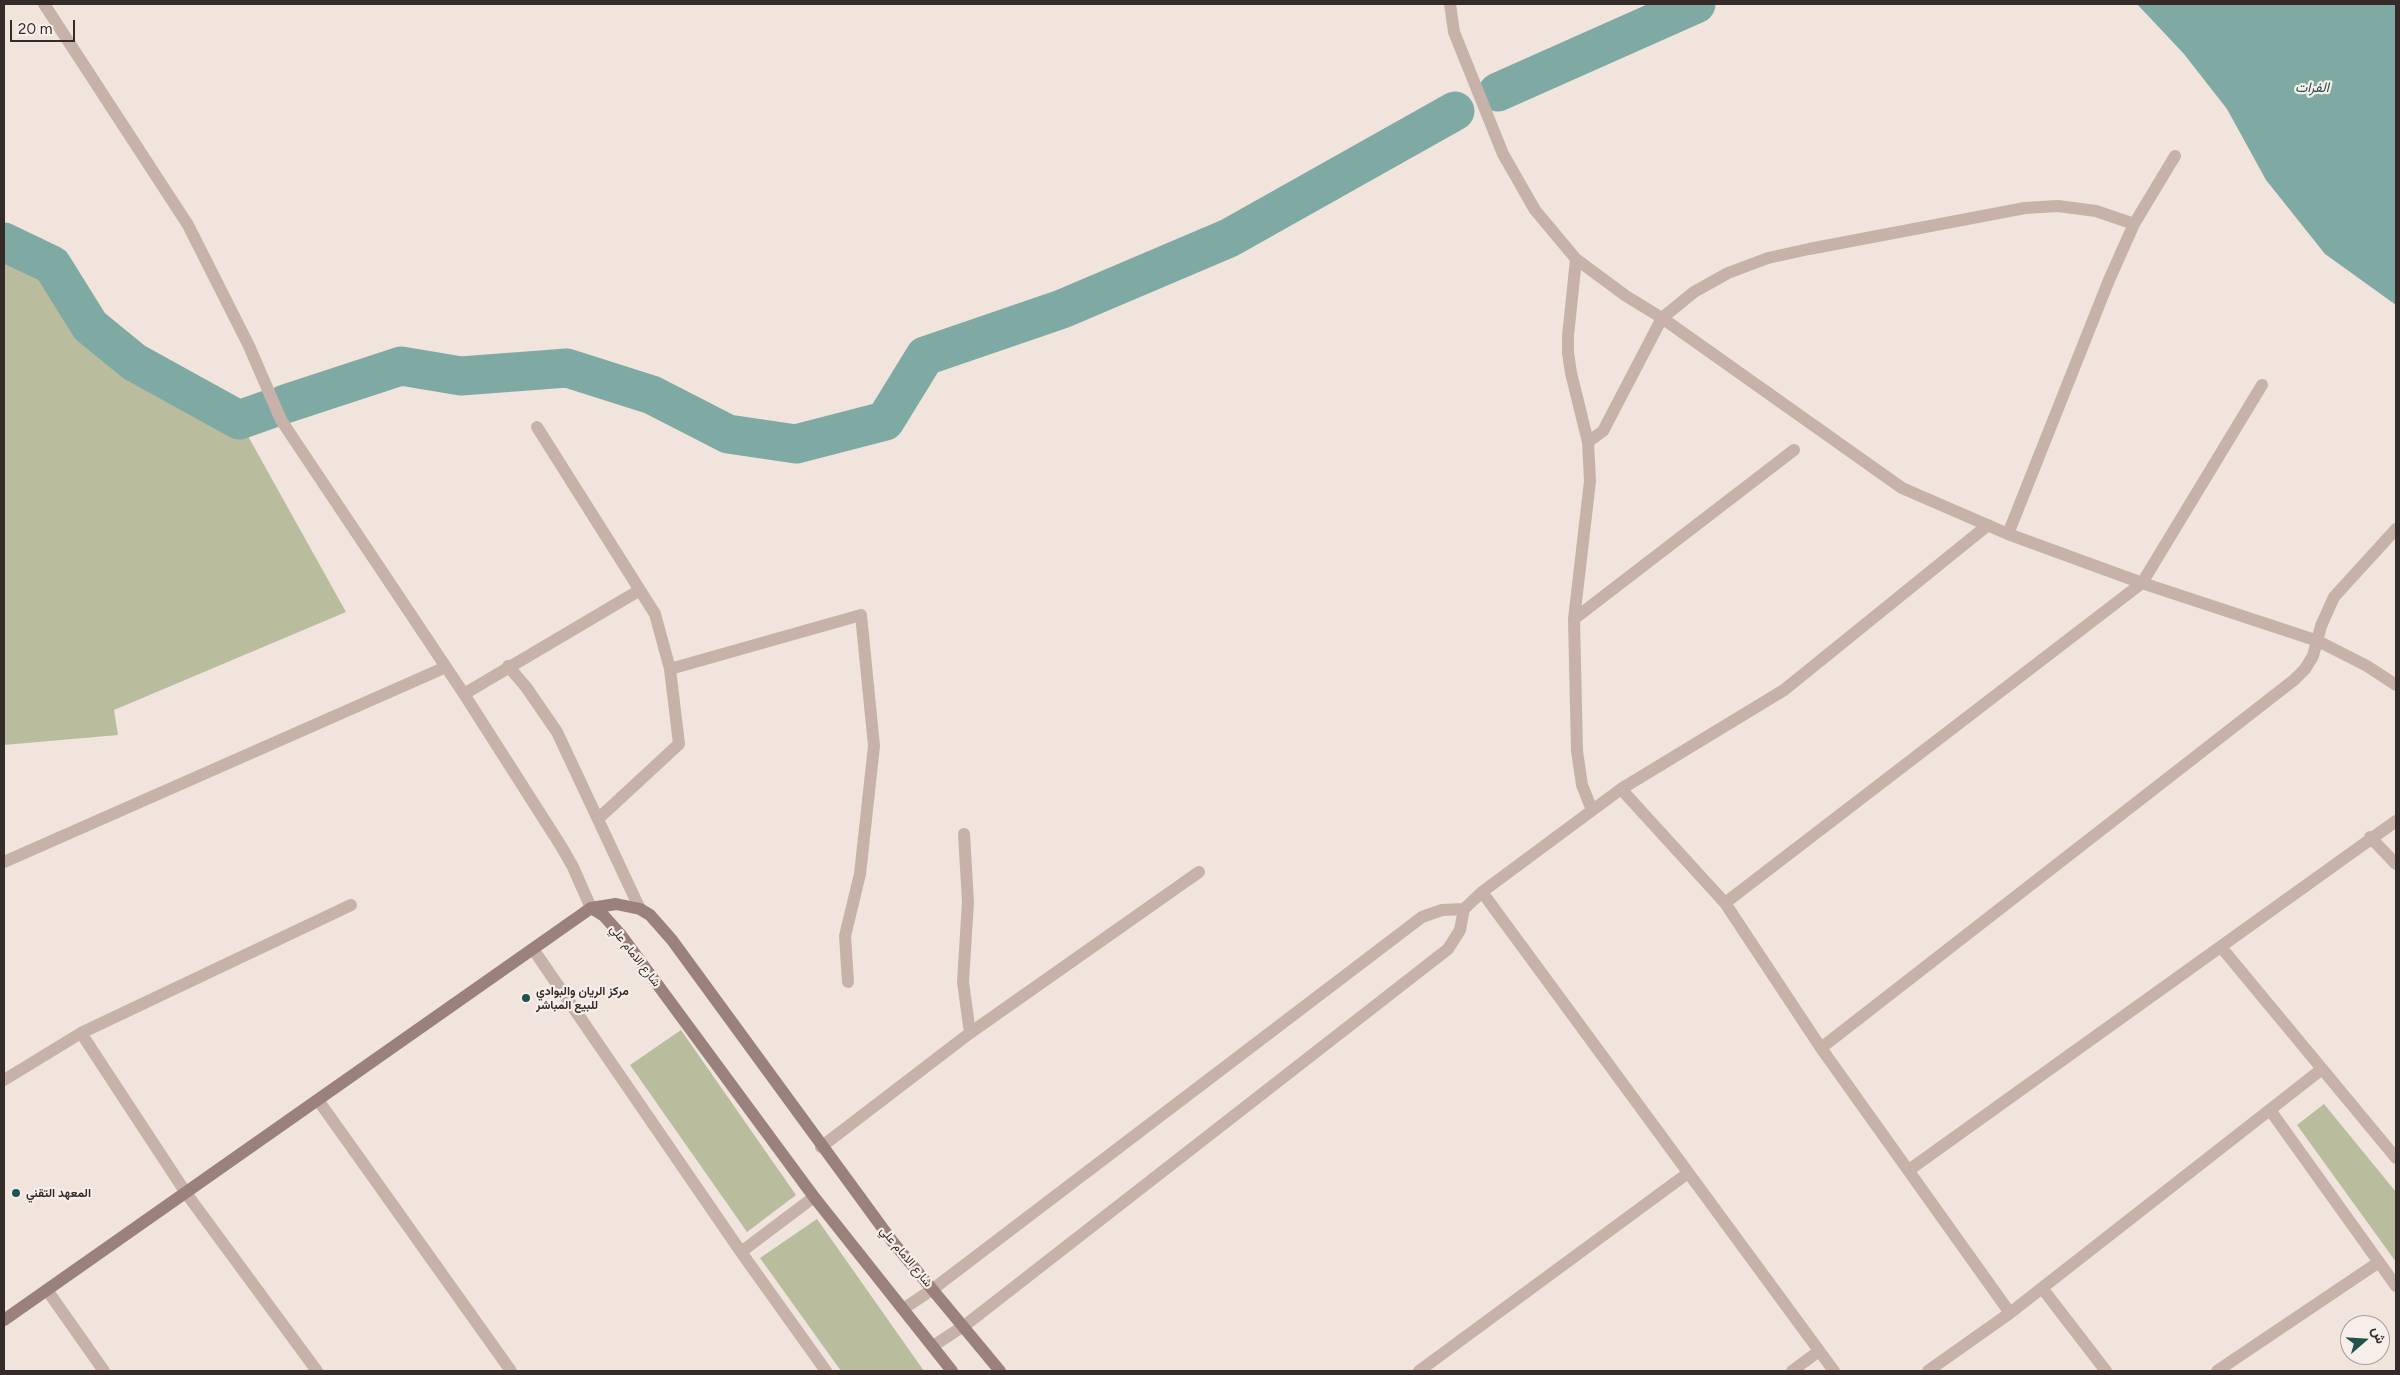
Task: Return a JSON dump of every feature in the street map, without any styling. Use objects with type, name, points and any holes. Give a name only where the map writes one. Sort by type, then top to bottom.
[{"type":"street","points":[[4,1320],[591,908],[573,867],[561,846],[464,694],[281,420],[249,346],[188,224],[44,4]]},
{"type":"street","points":[[1450,4],[1454,32],[1503,154],[1535,210],[1576,259],[1626,296],[1662,318],[1902,488],[2008,534],[2142,583],[2318,641],[2367,666],[2396,684]]},
{"type":"street","points":[[2008,534],[2109,280],[2134,224],[2175,156]]},
{"type":"street","points":[[1588,442],[1602,431],[1662,318],[1694,292],[1728,273],[1768,258],[1809,249],[2025,208],[2058,206],[2096,211],[2134,224]]},
{"type":"street","points":[[1576,259],[1568,353],[1588,442],[1590,481],[1574,619],[1578,759],[1582,784],[1592,810]]},
{"type":"street","points":[[1725,903],[2142,583],[2262,385]]},
{"type":"street","points":[[537,427],[655,614],[670,669],[679,744],[599,818]]},
{"type":"street","points":[[1574,619],[1794,450]]},
{"type":"street","points":[[932,1346],[964,1325],[1448,949],[1460,930],[1464,909],[1482,892],[1621,789],[1784,690],[1988,525]]},
{"type":"street","points":[[1821,1048],[2294,680],[2309,663],[2318,641],[2323,619],[2334,597],[2396,529]]},
{"type":"street","points":[[464,694],[508,666],[640,590]]},
{"type":"street","points":[[670,669],[861,615],[874,746],[860,874],[845,936],[848,982]]},
{"type":"street","points":[[508,666],[526,687],[557,732],[599,818],[640,909]]},
{"type":"street","points":[[4,862],[446,667]]},
{"type":"street","points":[[1621,789],[1725,903],[1821,1048],[2010,1313]]},
{"type":"street","points":[[1909,1170],[2396,820]]},
{"type":"street","points":[[964,834],[968,902],[963,982],[970,1033]]},
{"type":"street","points":[[2370,837],[2396,864]]},
{"type":"street","points":[[821,1147],[970,1033],[1199,872]]},
{"type":"street","points":[[1482,892],[1834,1371]]},
{"type":"street","name":"شارع الامام علي","points":[[591,908],[616,904],[640,909],[650,915],[672,940],[821,1147],[892,1241],[964,1325],[1000,1371]]},
{"type":"street","points":[[4,1080],[81,1032],[351,906]]},
{"type":"street","name":"شارع الامام علي","points":[[591,908],[604,916],[621,935],[814,1197],[952,1371]]},
{"type":"street","points":[[903,1309],[933,1289],[1422,917],[1442,910],[1464,909]]},
{"type":"street","points":[[2221,946],[2396,1158]]},
{"type":"street","points":[[533,949],[741,1252],[826,1371]]},
{"type":"street","points":[[81,1032],[186,1193],[317,1371]]},
{"type":"street","points":[[1928,1371],[2010,1313],[2322,1070]]},
{"type":"street","points":[[318,1100],[511,1371]]},
{"type":"street","points":[[2270,1110],[2396,1286]]},
{"type":"street","points":[[1419,1371],[1688,1173]]},
{"type":"street","points":[[741,1252],[814,1197]]},
{"type":"street","points":[[2218,1371],[2379,1262]]},
{"type":"street","points":[[2042,1288],[2106,1371]]},
{"type":"street","points":[[47,1290],[104,1371]]},
{"type":"street","points":[[1792,1371],[1819,1351]]},
{"type":"green space","points":[[4,242],[52,265],[90,326],[134,362],[239,420],[346,612],[114,710],[118,735],[4,745]]},
{"type":"green space","points":[[681,1030],[796,1195],[747,1232],[630,1065]]},
{"type":"green space","points":[[2324,1104],[2396,1192],[2396,1262],[2297,1125]]},
{"type":"green space","points":[[817,1219],[924,1371],[841,1371],[760,1258]]},
{"type":"water","name":"الفرات","points":[[2137,4],[2396,4],[2396,305],[2325,254],[2266,180],[2227,109],[2184,54]]},
{"type":"waterway","points":[[1498,92],[1696,4]]},
{"type":"waterway","points":[[285,404],[401,366],[461,376],[567,368],[652,395],[728,434],[796,444],[885,421],[925,356],[1062,309],[1229,238],[1455,111]]},
{"type":"waterway","points":[[4,242],[52,265],[90,326],[134,362],[239,420],[270,409]]},
{"type":"place","name":"مركز الريان والبوادي للبيع المباشر","points":[[526,998]]},
{"type":"place","name":"المعهد التقني","points":[[16,1193]]}]
